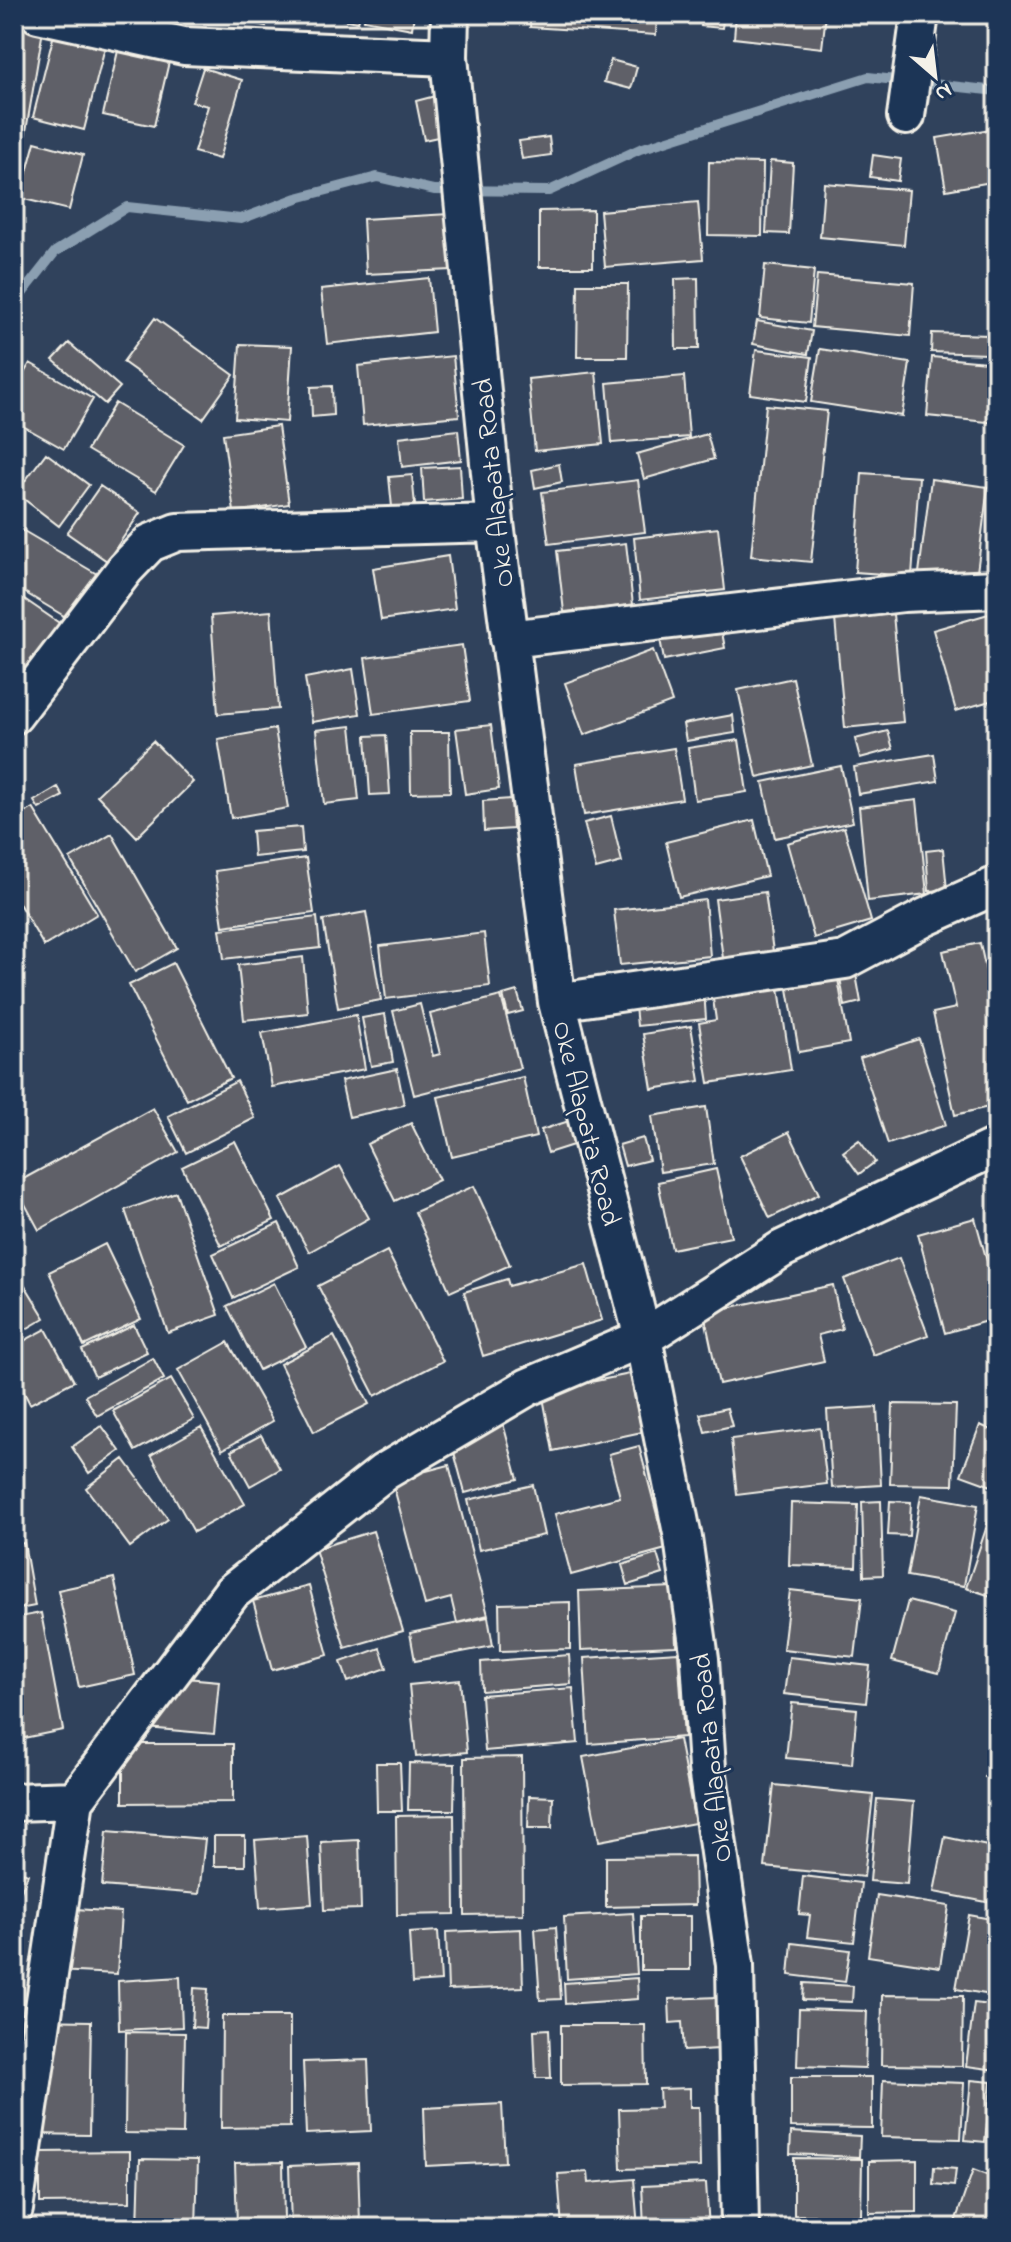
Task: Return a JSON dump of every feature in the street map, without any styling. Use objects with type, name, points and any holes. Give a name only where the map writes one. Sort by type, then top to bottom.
[{"type":"street","points":[[38,14],[184,46],[449,57]]},
{"type":"street","name":"Oke Alapata Road","points":[[450,14],[449,57],[495,523],[557,1002],[643,1338],[683,1538],[700,1659],[707,1768],[735,1965],[740,2228]]},
{"type":"street","points":[[906,116],[920,14]]},
{"type":"street","points":[[14,715],[125,569],[150,543],[177,532],[495,523]]},
{"type":"street","points":[[509,639],[903,593],[997,589]]},
{"type":"street","points":[[557,1002],[845,960],[886,941],[926,917],[997,885]]},
{"type":"street","points":[[14,2209],[75,1800],[232,1592],[384,1472],[528,1387],[643,1338],[782,1249],[997,1146]]},
{"type":"street","points":[[14,1802],[75,1800]]},
{"type":"building","points":[[178,14],[212,14],[212,21],[178,19]]},
{"type":"building","points":[[251,14],[268,14],[266,26],[250,23]]},
{"type":"building","points":[[312,14],[360,14],[358,22]]},
{"type":"building","points":[[365,14],[414,14],[412,29],[364,20]]},
{"type":"building","points":[[531,14],[657,14],[656,35],[530,27]]},
{"type":"building","points":[[702,14],[724,14],[722,28],[701,26]]},
{"type":"building","points":[[736,14],[826,14],[822,48],[734,38]]},
{"type":"building","points":[[14,20],[44,24],[23,149],[14,148]]},
{"type":"building","points":[[55,30],[106,43],[84,130],[33,117]]},
{"type":"building","points":[[121,38],[172,49],[154,126],[103,115]]},
{"type":"building","points":[[611,60],[637,67],[631,89],[604,82]]},
{"type":"building","points":[[203,68],[242,80],[219,159],[194,152],[208,106],[192,102]]},
{"type":"building","points":[[439,95],[447,135],[424,140],[416,101]]},
{"type":"building","points":[[997,128],[997,181],[946,190],[937,138]]},
{"type":"building","points":[[549,137],[551,155],[522,159],[519,141]]},
{"type":"building","points":[[35,142],[83,155],[69,210],[20,198]]},
{"type":"building","points":[[873,155],[901,159],[898,181],[870,177]]},
{"type":"building","points":[[770,161],[793,163],[789,234],[766,233]]},
{"type":"building","points":[[709,162],[763,163],[762,236],[708,235]]},
{"type":"building","points":[[824,183],[909,190],[904,245],[820,237]]},
{"type":"building","points":[[698,202],[703,259],[605,267],[600,211]]},
{"type":"building","points":[[593,210],[593,267],[539,267],[539,211]]},
{"type":"building","points":[[449,214],[452,270],[366,274],[363,219]]},
{"type":"building","points":[[765,265],[814,270],[809,323],[760,318]]},
{"type":"building","points":[[817,275],[914,283],[910,336],[812,327]]},
{"type":"building","points":[[429,278],[434,332],[327,344],[321,289]]},
{"type":"building","points":[[698,278],[699,349],[676,349],[675,279]]},
{"type":"building","points":[[578,284],[628,284],[627,357],[577,357]]},
{"type":"building","points":[[155,318],[234,375],[203,419],[123,362]]},
{"type":"building","points":[[757,321],[812,331],[808,354],[753,344]]},
{"type":"building","points":[[932,333],[988,335],[988,354],[931,352]]},
{"type":"building","points":[[69,343],[120,387],[105,404],[53,360]]},
{"type":"building","points":[[240,344],[292,346],[287,422],[235,418]]},
{"type":"building","points":[[820,349],[910,363],[902,416],[811,402]]},
{"type":"building","points":[[756,350],[812,357],[806,402],[750,394]]},
{"type":"building","points":[[453,356],[459,416],[363,425],[358,366]]},
{"type":"building","points":[[932,357],[997,363],[997,423],[927,416]]},
{"type":"building","points":[[30,363],[93,399],[64,449],[14,421],[14,390]]},
{"type":"building","points":[[596,372],[603,444],[535,451],[528,379]]},
{"type":"building","points":[[684,376],[689,437],[612,443],[607,383]]},
{"type":"building","points":[[332,386],[333,415],[312,417],[311,387]]},
{"type":"building","points":[[115,403],[184,445],[156,491],[87,450]]},
{"type":"building","points":[[766,405],[827,411],[811,562],[751,556]]},
{"type":"building","points":[[278,426],[289,504],[234,512],[223,434]]},
{"type":"building","points":[[458,430],[461,460],[402,467],[399,437]]},
{"type":"building","points":[[707,434],[714,459],[644,479],[637,454]]},
{"type":"building","points":[[46,453],[89,485],[59,526],[16,493]]},
{"type":"building","points":[[559,464],[562,482],[535,488],[532,470]]},
{"type":"building","points":[[460,466],[462,499],[424,502],[422,468]]},
{"type":"building","points":[[862,473],[919,477],[912,576],[855,572]]},
{"type":"building","points":[[412,475],[415,505],[392,507],[389,477]]},
{"type":"building","points":[[931,479],[988,487],[976,580],[919,573]]},
{"type":"building","points":[[638,480],[645,532],[549,544],[542,492]]},
{"type":"building","points":[[100,486],[140,513],[107,561],[67,533]]},
{"type":"building","points":[[718,528],[725,590],[640,600],[634,538]]},
{"type":"building","points":[[22,530],[102,577],[74,622],[14,586],[14,543]]},
{"type":"building","points":[[626,543],[633,605],[564,612],[557,551]]},
{"type":"building","points":[[448,556],[455,609],[381,620],[373,568]]},
{"type":"building","points":[[14,592],[68,629],[35,677],[14,663]]},
{"type":"building","points":[[271,611],[278,709],[218,714],[211,616]]},
{"type":"building","points":[[992,613],[997,632],[997,699],[956,711],[933,630]]},
{"type":"building","points":[[893,614],[903,722],[845,728],[835,619]]},
{"type":"building","points":[[720,622],[725,648],[664,660],[659,634]]},
{"type":"building","points":[[462,645],[470,701],[373,714],[365,658]]},
{"type":"building","points":[[653,650],[672,702],[584,735],[565,683]]},
{"type":"building","points":[[353,669],[360,714],[312,722],[305,678]]},
{"type":"building","points":[[793,678],[812,765],[757,777],[738,690]]},
{"type":"building","points":[[733,715],[735,733],[686,741],[683,724]]},
{"type":"building","points":[[491,725],[499,789],[465,794],[456,729]]},
{"type":"building","points":[[351,726],[359,800],[324,804],[316,730]]},
{"type":"building","points":[[275,729],[288,808],[231,818],[218,739]]},
{"type":"building","points":[[888,731],[893,749],[860,758],[855,739]]},
{"type":"building","points":[[410,732],[449,732],[450,792],[411,793]]},
{"type":"building","points":[[386,735],[390,794],[370,795],[366,736]]},
{"type":"building","points":[[739,740],[747,792],[695,800],[688,748]]},
{"type":"building","points":[[153,741],[193,782],[137,837],[97,795]]},
{"type":"building","points":[[674,748],[682,799],[584,815],[576,764]]},
{"type":"building","points":[[934,754],[938,781],[858,794],[854,767]]},
{"type":"building","points":[[841,766],[853,822],[775,838],[763,782]]},
{"type":"building","points":[[58,787],[63,796],[39,809],[34,801]]},
{"type":"building","points":[[511,799],[513,829],[484,831],[483,801]]},
{"type":"building","points":[[917,800],[927,894],[868,901],[859,807]]},
{"type":"building","points":[[33,808],[97,914],[44,946],[14,895],[14,820]]},
{"type":"building","points":[[611,816],[622,862],[596,869],[584,823]]},
{"type":"building","points":[[754,820],[767,876],[679,897],[666,842]]},
{"type":"building","points":[[301,827],[303,852],[254,857],[252,831]]},
{"type":"building","points":[[844,827],[871,921],[814,938],[787,843]]},
{"type":"building","points":[[112,834],[177,948],[135,972],[70,859]]},
{"type":"building","points":[[943,849],[947,890],[929,891],[926,851]]},
{"type":"building","points":[[306,858],[314,913],[223,926],[215,871]]},
{"type":"building","points":[[765,892],[774,959],[724,966],[715,899]]},
{"type":"building","points":[[705,900],[710,956],[620,965],[614,910]]},
{"type":"building","points":[[366,912],[381,1000],[338,1008],[323,920]]},
{"type":"building","points":[[317,917],[320,948],[224,959],[220,929]]},
{"type":"building","points":[[484,933],[490,986],[386,999],[380,946]]},
{"type":"building","points":[[980,943],[997,1022],[997,1105],[955,1115],[933,1013],[956,1008],[943,951]]},
{"type":"building","points":[[303,957],[308,1013],[244,1020],[238,965]]},
{"type":"building","points":[[173,963],[231,1078],[187,1100],[129,985]]},
{"type":"building","points":[[855,969],[861,1002],[845,1006],[839,972]]},
{"type":"building","points":[[837,973],[849,1043],[799,1052],[787,983]]},
{"type":"building","points":[[778,981],[791,1070],[709,1083],[699,1023],[716,1020],[712,992]]},
{"type":"building","points":[[704,990],[706,1019],[637,1026],[634,997]]},
{"type":"building","points":[[517,991],[523,1011],[508,1015],[503,995]]},
{"type":"building","points":[[501,996],[520,1068],[414,1095],[393,1011],[420,1004],[433,1056],[440,1054],[430,1014]]},
{"type":"building","points":[[385,1014],[393,1062],[371,1066],[362,1018]]},
{"type":"building","points":[[356,1015],[365,1069],[272,1087],[262,1033]]},
{"type":"building","points":[[691,1026],[700,1081],[652,1089],[643,1034]]},
{"type":"building","points":[[919,1039],[946,1125],[888,1144],[860,1058]]},
{"type":"building","points":[[397,1069],[404,1105],[349,1117],[341,1081]]},
{"type":"building","points":[[523,1077],[536,1137],[452,1157],[438,1097]]},
{"type":"building","points":[[237,1081],[255,1118],[186,1153],[168,1116]]},
{"type":"building","points":[[706,1107],[714,1164],[660,1172],[652,1116]]},
{"type":"building","points":[[153,1108],[178,1152],[39,1230],[14,1184]]},
{"type":"building","points":[[569,1121],[576,1144],[548,1153],[541,1130]]},
{"type":"building","points":[[411,1123],[439,1180],[395,1201],[367,1144]]},
{"type":"building","points":[[789,1132],[819,1194],[770,1218],[740,1156]]},
{"type":"building","points":[[643,1138],[649,1160],[625,1166],[619,1145]]},
{"type":"building","points":[[859,1140],[875,1162],[859,1174],[843,1152]]},
{"type":"building","points":[[235,1141],[274,1220],[221,1246],[182,1167]]},
{"type":"building","points":[[340,1166],[369,1218],[309,1252],[280,1199]]},
{"type":"building","points":[[716,1169],[731,1237],[672,1249],[658,1182]]},
{"type":"building","points":[[474,1186],[510,1265],[450,1292],[415,1212]]},
{"type":"building","points":[[176,1192],[219,1315],[168,1333],[125,1210]]},
{"type":"building","points":[[975,1218],[997,1297],[997,1318],[945,1333],[918,1234]]},
{"type":"building","points":[[279,1223],[299,1267],[233,1298],[213,1254]]},
{"type":"building","points":[[105,1244],[141,1319],[84,1346],[49,1272]]},
{"type":"building","points":[[387,1251],[443,1361],[375,1396],[318,1286]]},
{"type":"building","points":[[899,1258],[928,1335],[873,1355],[844,1279]]},
{"type":"building","points":[[586,1264],[602,1320],[483,1356],[464,1292],[507,1279],[509,1286]]},
{"type":"building","points":[[20,1277],[45,1318],[14,1336],[14,1281]]},
{"type":"building","points":[[274,1283],[306,1347],[259,1370],[227,1306]]},
{"type":"building","points":[[833,1285],[842,1329],[818,1335],[824,1361],[719,1384],[704,1313]]},
{"type":"building","points":[[134,1325],[147,1352],[95,1377],[82,1350]]},
{"type":"building","points":[[46,1329],[74,1381],[30,1404],[14,1373],[14,1346]]},
{"type":"building","points":[[334,1336],[369,1404],[314,1432],[280,1364]]},
{"type":"building","points":[[228,1342],[273,1421],[222,1450],[178,1370]]},
{"type":"building","points":[[153,1358],[164,1379],[97,1416],[85,1396]]},
{"type":"building","points":[[630,1374],[642,1432],[553,1451],[542,1392]]},
{"type":"building","points":[[171,1379],[194,1419],[135,1451],[113,1411]]},
{"type":"building","points":[[893,1404],[956,1405],[953,1485],[890,1484]]},
{"type":"building","points":[[877,1407],[881,1485],[832,1488],[827,1410]]},
{"type":"building","points":[[727,1408],[732,1426],[705,1432],[700,1414]]},
{"type":"building","points":[[501,1416],[518,1479],[465,1493],[448,1430]]},
{"type":"building","points":[[980,1425],[997,1432],[997,1488],[961,1475]]},
{"type":"building","points":[[102,1426],[120,1451],[89,1473],[72,1447]]},
{"type":"building","points":[[201,1427],[245,1504],[194,1532],[151,1455]]},
{"type":"building","points":[[820,1428],[827,1484],[737,1495],[731,1439]]},
{"type":"building","points":[[261,1435],[280,1469],[250,1486],[231,1451]]},
{"type":"building","points":[[639,1446],[666,1549],[571,1575],[555,1514],[620,1497],[609,1454]]},
{"type":"building","points":[[124,1459],[168,1519],[130,1547],[86,1488]]},
{"type":"building","points":[[449,1465],[488,1615],[457,1623],[451,1598],[425,1605],[392,1480]]},
{"type":"building","points":[[533,1485],[544,1535],[479,1550],[468,1500]]},
{"type":"building","points":[[921,1495],[978,1505],[964,1586],[907,1576]]},
{"type":"building","points":[[881,1501],[883,1575],[864,1576],[862,1502]]},
{"type":"building","points":[[890,1501],[911,1502],[909,1536],[888,1535]]},
{"type":"building","points":[[791,1503],[858,1505],[856,1567],[789,1565]]},
{"type":"building","points":[[991,1514],[997,1515],[997,1598],[966,1588]]},
{"type":"building","points":[[373,1531],[403,1631],[345,1648],[315,1549]]},
{"type":"building","points":[[24,1543],[35,1606],[14,1610],[14,1545]]},
{"type":"building","points":[[657,1554],[663,1574],[628,1585],[622,1565]]},
{"type":"building","points":[[114,1578],[135,1675],[79,1687],[58,1590]]},
{"type":"building","points":[[309,1586],[328,1655],[272,1670],[253,1601]]},
{"type":"building","points":[[674,1587],[676,1646],[581,1650],[579,1591]]},
{"type":"building","points":[[790,1590],[862,1598],[855,1657],[783,1649]]},
{"type":"building","points":[[908,1601],[955,1613],[939,1673],[892,1661]]},
{"type":"building","points":[[570,1602],[570,1649],[500,1651],[499,1604]]},
{"type":"building","points":[[41,1613],[63,1730],[14,1740],[14,1618]]},
{"type":"building","points":[[488,1617],[493,1646],[415,1661],[410,1633]]},
{"type":"building","points":[[380,1648],[387,1668],[348,1682],[341,1662]]},
{"type":"building","points":[[678,1652],[684,1737],[589,1744],[584,1658]]},
{"type":"building","points":[[569,1655],[571,1684],[482,1691],[481,1662]]},
{"type":"building","points":[[789,1657],[870,1666],[866,1703],[784,1694]]},
{"type":"building","points":[[152,1675],[219,1681],[214,1734],[147,1728]]},
{"type":"building","points":[[460,1680],[467,1752],[416,1757],[409,1685]]},
{"type":"building","points":[[573,1688],[578,1743],[485,1751],[481,1695]]},
{"type":"building","points":[[792,1703],[857,1709],[852,1764],[786,1758]]},
{"type":"building","points":[[997,1732],[997,1780],[985,1777]]},
{"type":"building","points":[[679,1739],[695,1823],[599,1841],[583,1757]]},
{"type":"building","points":[[123,1744],[233,1744],[233,1802],[123,1803]]},
{"type":"building","points":[[522,1757],[523,1914],[465,1915],[464,1758]]},
{"type":"building","points":[[376,1763],[400,1763],[402,1811],[377,1811]]},
{"type":"building","points":[[409,1763],[455,1764],[454,1810],[408,1810]]},
{"type":"building","points":[[774,1785],[873,1795],[864,1877],[765,1867]]},
{"type":"building","points":[[529,1796],[553,1797],[552,1828],[528,1828]]},
{"type":"building","points":[[877,1799],[914,1802],[907,1884],[870,1881]]},
{"type":"building","points":[[454,1815],[455,1914],[397,1915],[396,1816]]},
{"type":"building","points":[[107,1831],[205,1839],[199,1894],[102,1886]]},
{"type":"building","points":[[214,1836],[245,1836],[245,1866],[214,1866]]},
{"type":"building","points":[[307,1836],[312,1904],[260,1908],[255,1840]]},
{"type":"building","points":[[945,1837],[997,1848],[997,1904],[934,1892]]},
{"type":"building","points":[[359,1840],[361,1909],[324,1910],[321,1842]]},
{"type":"building","points":[[694,1856],[695,1905],[606,1907],[606,1857]]},
{"type":"building","points":[[14,1869],[28,1874],[14,1909]]},
{"type":"building","points":[[803,1876],[861,1883],[854,1942],[807,1937],[810,1915],[799,1914]]},
{"type":"building","points":[[877,1895],[949,1906],[940,1967],[868,1956]]},
{"type":"building","points":[[60,1908],[121,1912],[117,1974],[56,1971]]},
{"type":"building","points":[[633,1913],[637,1974],[567,1979],[564,1917]]},
{"type":"building","points":[[969,1915],[997,1920],[997,1996],[956,1989]]},
{"type":"building","points":[[641,1916],[690,1916],[690,1970],[641,1970]]},
{"type":"building","points":[[556,1927],[561,1999],[540,2000],[535,1929]]},
{"type":"building","points":[[521,1929],[523,1987],[448,1990],[446,1932]]},
{"type":"building","points":[[438,1931],[441,1981],[412,1983],[409,1933]]},
{"type":"building","points":[[792,1943],[850,1950],[845,1982],[789,1975]]},
{"type":"building","points":[[180,1977],[182,2027],[119,2030],[118,1981]]},
{"type":"building","points":[[637,1978],[638,1999],[565,2004],[564,1983]]},
{"type":"building","points":[[804,1983],[853,1986],[852,2002],[803,2000]]},
{"type":"building","points":[[194,1988],[208,1989],[205,2028],[192,2027]]},
{"type":"building","points":[[882,1995],[963,1996],[962,2066],[881,2065]]},
{"type":"building","points":[[717,1997],[719,2049],[684,2051],[682,2022],[670,2023],[669,1999]]},
{"type":"building","points":[[974,2003],[997,2006],[997,2070],[966,2066]]},
{"type":"building","points":[[799,2009],[867,2011],[865,2068],[797,2066]]},
{"type":"building","points":[[222,2016],[290,2016],[290,2127],[221,2128]]},
{"type":"building","points":[[34,2020],[91,2021],[89,2135],[32,2134]]},
{"type":"building","points":[[561,2025],[645,2025],[646,2084],[561,2085]]},
{"type":"building","points":[[549,2029],[551,2078],[536,2078],[534,2030]]},
{"type":"building","points":[[126,2032],[185,2033],[183,2134],[125,2133]]},
{"type":"building","points":[[368,2060],[371,2131],[306,2134],[303,2062]]},
{"type":"building","points":[[791,2077],[872,2077],[872,2128],[791,2127]]},
{"type":"building","points":[[883,2080],[964,2083],[961,2139],[881,2137]]},
{"type":"building","points":[[971,2080],[991,2082],[985,2142],[965,2140]]},
{"type":"building","points":[[690,2088],[690,2107],[699,2107],[700,2167],[621,2169],[619,2109],[660,2108],[659,2089]]},
{"type":"building","points":[[502,2104],[505,2162],[426,2166],[424,2108]]},
{"type":"building","points":[[791,2132],[860,2136],[859,2157],[790,2154]]},
{"type":"building","points":[[130,2151],[130,2202],[40,2203],[40,2152]]},
{"type":"building","points":[[794,2158],[862,2159],[861,2216],[794,2215]]},
{"type":"building","points":[[140,2159],[198,2160],[196,2228],[138,2228]]},
{"type":"building","points":[[917,2160],[917,2212],[869,2213],[869,2161]]},
{"type":"building","points":[[283,2162],[284,2223],[237,2225],[235,2163]]},
{"type":"building","points":[[358,2163],[360,2223],[291,2226],[289,2166]]},
{"type":"building","points":[[934,2167],[956,2169],[954,2186],[933,2184]]},
{"type":"building","points":[[973,2170],[997,2179],[997,2228],[953,2228]]},
{"type":"building","points":[[588,2172],[589,2183],[634,2179],[638,2228],[562,2228],[558,2174]]},
{"type":"building","points":[[706,2183],[709,2228],[644,2228],[642,2186]]},
{"type":"waterway","points":[[14,304],[55,252],[127,207],[241,219],[297,198],[377,177],[434,190],[549,191],[640,149],[868,77],[997,91]]}]
